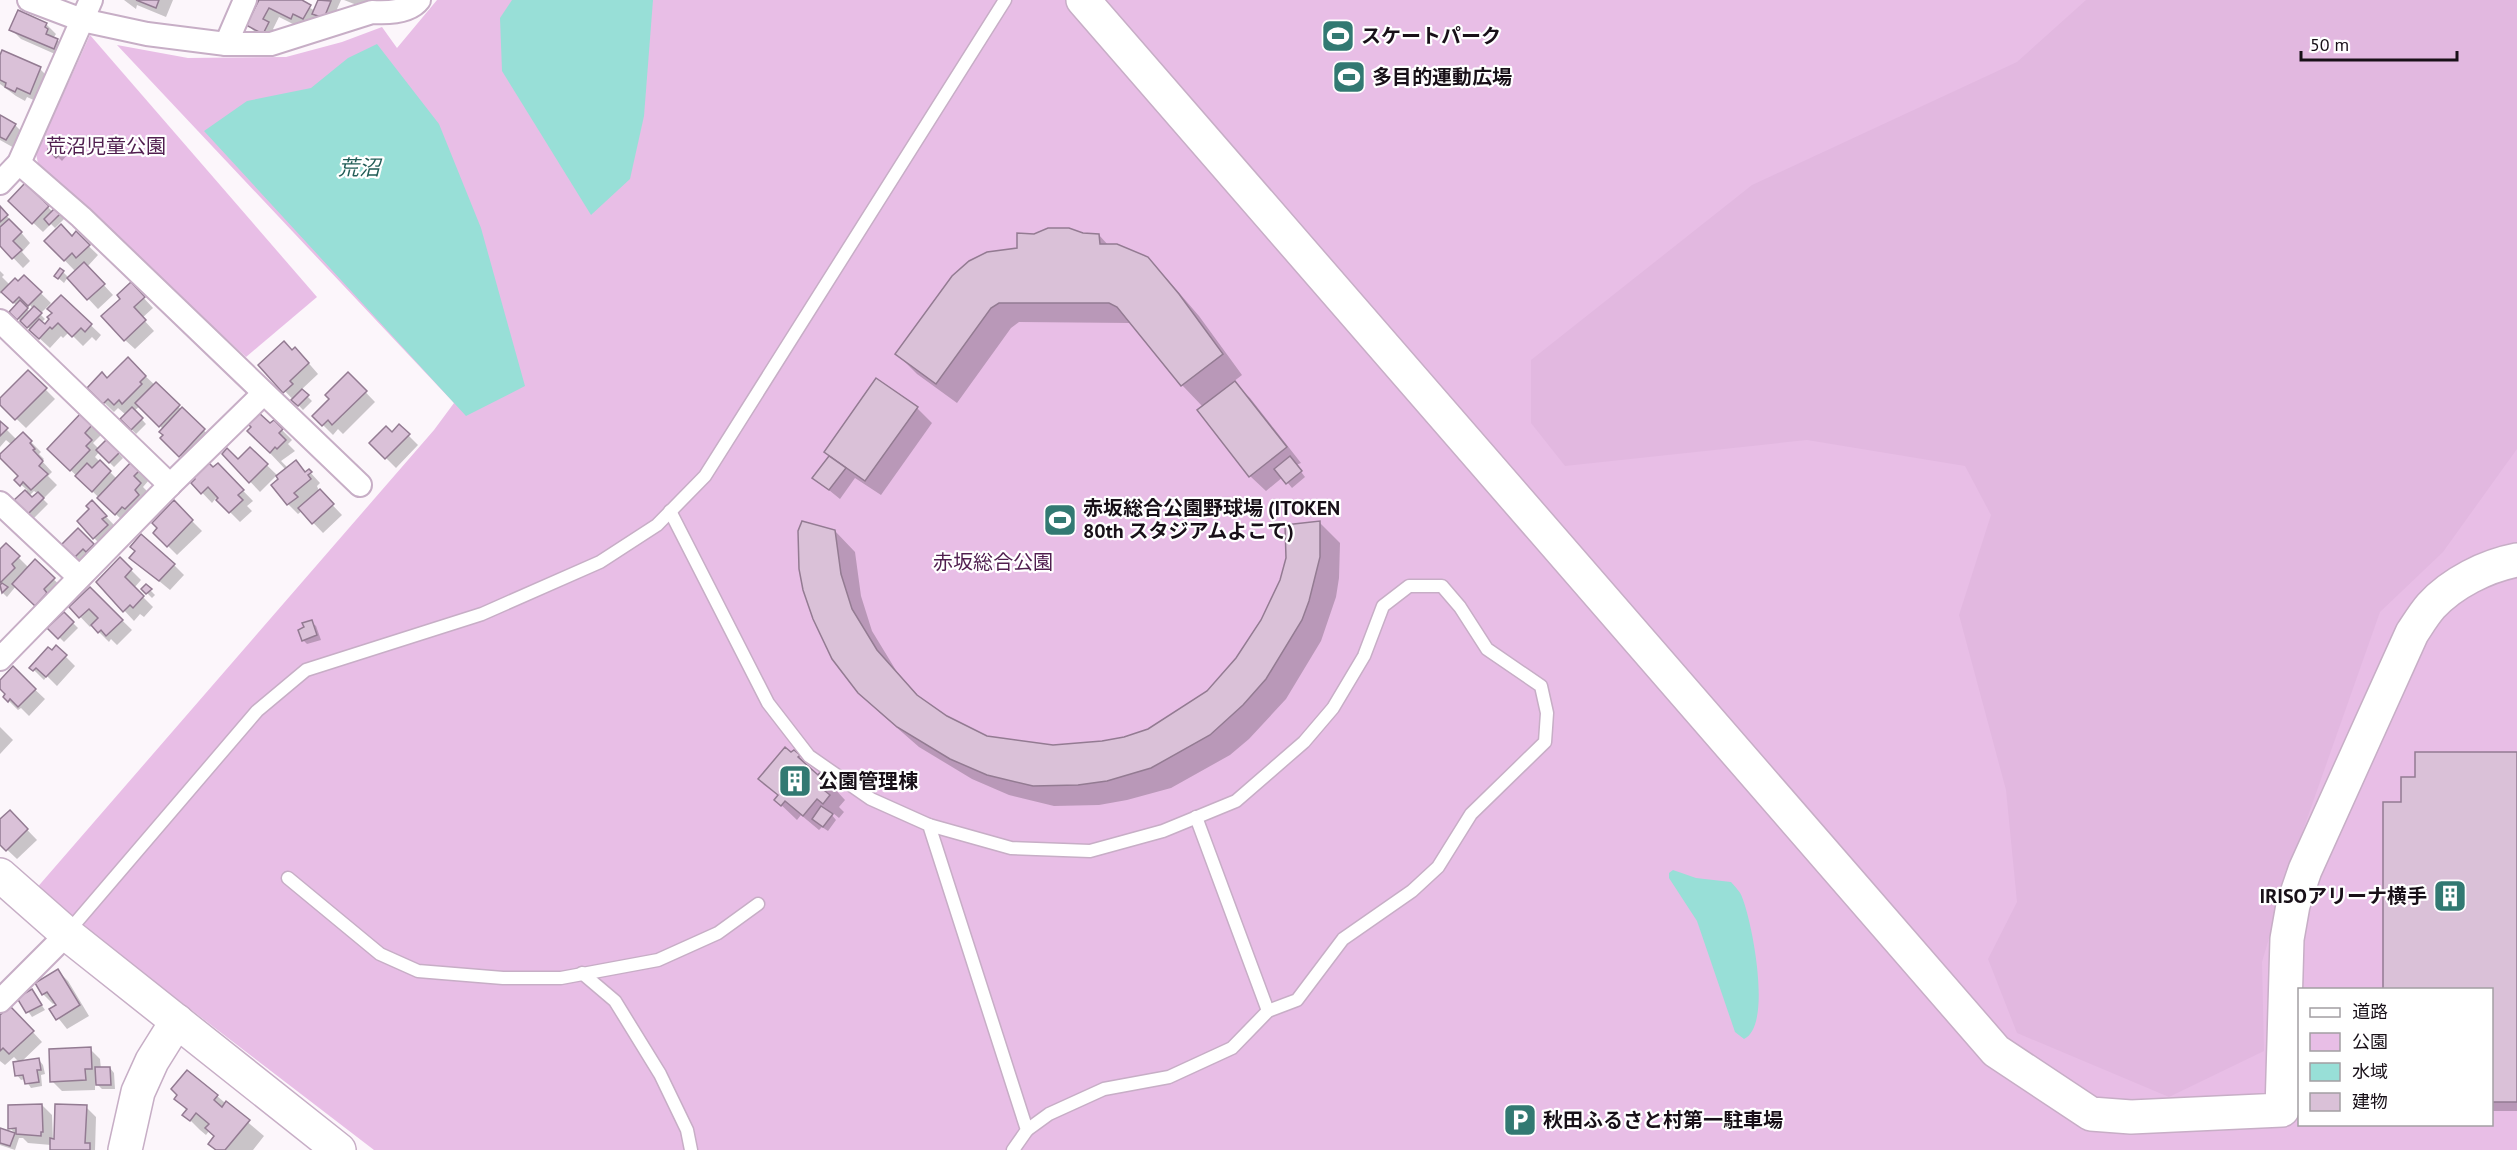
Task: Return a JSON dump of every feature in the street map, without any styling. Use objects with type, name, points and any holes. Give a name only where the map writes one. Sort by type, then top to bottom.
[{"type":"street","points":[[29,0],[87,10],[147,34],[226,44],[271,44],[389,7],[416,5],[419,0]]},
{"type":"street","points":[[226,44],[245,0]]},
{"type":"street","points":[[1083,0],[1996,1052],[2091,1114],[2131,1117],[2282,1110],[2287,939],[2293,905],[2305,870],[2412,633],[2430,607],[2451,588],[2504,562],[2517,560]]},
{"type":"street","points":[[0,183],[18,163],[87,10]]},
{"type":"street","points":[[18,163],[81,217],[360,485]]},
{"type":"street","points":[[0,321],[170,484]]},
{"type":"street","points":[[0,659],[170,484],[263,394]]},
{"type":"street","points":[[0,503],[79,577]]},
{"type":"street","points":[[0,874],[67,934],[339,1150]]},
{"type":"street","points":[[0,1001],[67,934]]},
{"type":"street","points":[[125,1150],[138,1092],[152,1061],[177,1021]]},
{"type":"lane","points":[[67,934],[257,711],[306,670],[482,614],[600,561],[657,525],[705,476],[1005,0]]},
{"type":"lane","points":[[670,512],[768,703],[809,756],[871,799],[929,825],[1011,848],[1090,851],[1164,831],[1236,801],[1304,742],[1333,708],[1364,656],[1383,606],[1409,586],[1442,586],[1460,608],[1487,649],[1541,686],[1547,713],[1545,742],[1471,814],[1438,867],[1412,891],[1344,939],[1297,1000],[1268,1011],[1232,1048],[1169,1077],[1104,1089],[1049,1114],[1027,1130],[1013,1150]]},
{"type":"lane","points":[[1197,817],[1268,1011]]},
{"type":"lane","points":[[929,825],[1027,1130]]},
{"type":"lane","points":[[288,878],[380,954],[418,971],[503,978],[561,978],[658,960],[718,933],[758,904]]},
{"type":"lane","points":[[582,973],[615,1001],[660,1074],[687,1130],[691,1150]]},
{"type":"green space","name":"赤坂総合公園","points":[[437,0],[2517,0],[2517,1150],[374,1150],[35,890],[434,430],[454,403],[117,45],[188,58],[286,57],[342,42],[382,27],[397,48]]},
{"type":"green space","name":"荒沼児童公園","points":[[90,35],[317,297],[246,357],[39,168],[36,154]]},
{"type":"shaded area","points":[[2086,0],[2517,0],[2517,449],[2443,552],[2380,612],[2290,867],[2262,962],[2264,1051],[2169,1097],[2017,1033],[1988,959],[2017,902],[2006,790],[1959,615],[1991,515],[1965,466],[1807,440],[1565,466],[1531,423],[1531,360],[1752,185],[2017,62]]},
{"type":"water","points":[[512,0],[653,0],[644,116],[630,179],[591,215],[502,71],[500,18]]},
{"type":"water","name":"荒沼","points":[[377,44],[439,124],[481,228],[525,386],[466,416],[204,131],[247,101],[311,88],[348,58]]},
{"type":"water","points":[[1673,870],[1696,878],[1731,882],[1741,895],[1755,949],[1759,995],[1753,1030],[1744,1039],[1735,1032],[1697,921],[1669,878],[1669,873]]},
{"type":"building","points":[[136,0],[159,0],[156,8]]},
{"type":"building","points":[[259,0],[302,0],[311,5],[303,19],[293,14],[291,19],[269,8],[263,19],[269,22],[263,34],[246,25]]},
{"type":"building","points":[[318,0],[331,1],[324,18],[312,14]]},
{"type":"building","points":[[18,10],[47,23],[46,34],[58,39],[54,49],[9,30]]},
{"type":"building","points":[[2,50],[41,67],[30,94],[17,88],[15,92],[5,87],[6,83],[0,80]]},
{"type":"building","points":[[0,115],[16,124],[6,140],[0,137]]},
{"type":"building","points":[[57,140],[65,149],[56,158],[48,149]]},
{"type":"building","points":[[25,183],[49,206],[32,224],[8,201]]},
{"type":"building","points":[[0,206],[8,215],[0,222]]},
{"type":"building","points":[[57,206],[63,211],[49,225],[44,219]]},
{"type":"building","points":[[9,219],[22,232],[13,241],[22,250],[12,259],[0,246],[0,227]]},
{"type":"building","points":[[61,224],[72,236],[76,231],[90,245],[76,258],[72,253],[64,261],[44,241]]},
{"type":"building","points":[[1048,228],[1069,228],[1083,233],[1099,234],[1100,244],[1117,244],[1148,257],[1179,294],[1223,354],[1181,386],[1117,307],[1109,303],[999,303],[991,308],[936,384],[895,354],[952,276],[969,261],[987,252],[1017,248],[1017,233],[1034,234]]},
{"type":"building","points":[[84,262],[105,284],[87,300],[67,278]]},
{"type":"building","points":[[60,268],[64,271],[58,279],[54,276]]},
{"type":"building","points":[[24,275],[42,292],[28,306],[19,297],[13,303],[1,292],[15,278],[18,281]]},
{"type":"building","points":[[131,282],[145,297],[134,307],[146,320],[124,341],[101,316],[120,299],[117,295]]},
{"type":"building","points":[[61,295],[92,324],[85,332],[81,328],[72,337],[58,323],[52,329],[50,327],[39,339],[29,330],[39,319],[45,324],[49,319],[47,317],[52,313],[47,309]]},
{"type":"building","points":[[20,300],[28,308],[17,320],[9,312]]},
{"type":"building","points":[[34,306],[42,313],[27,328],[20,321]]},
{"type":"building","points":[[284,341],[292,350],[295,347],[309,363],[290,381],[293,384],[283,393],[258,365]]},
{"type":"building","points":[[128,357],[146,376],[140,382],[142,384],[122,404],[119,400],[114,405],[108,399],[103,404],[87,388],[102,372],[107,378]]},
{"type":"building","points":[[28,370],[47,388],[15,420],[0,405],[0,398]]},
{"type":"building","points":[[348,372],[367,391],[332,425],[328,420],[322,426],[312,416],[329,399],[325,395]]},
{"type":"building","points":[[876,378],[918,407],[865,481],[824,452]]},
{"type":"building","points":[[1235,381],[1287,447],[1249,477],[1197,410]]},
{"type":"building","points":[[156,382],[180,405],[159,427],[135,403]]},
{"type":"building","points":[[302,389],[309,395],[298,406],[291,400]]},
{"type":"building","points":[[132,407],[143,418],[131,430],[120,419]]},
{"type":"building","points":[[182,407],[205,429],[179,457],[160,438],[163,435],[159,432]]},
{"type":"building","points":[[258,412],[270,423],[274,420],[283,429],[279,433],[286,440],[270,453],[247,431],[251,427],[247,423]]},
{"type":"building","points":[[81,413],[93,424],[85,433],[92,440],[86,446],[90,450],[70,471],[47,449]]},
{"type":"building","points":[[0,421],[8,428],[0,436]]},
{"type":"building","points":[[399,424],[410,434],[385,459],[369,443],[386,426],[392,432]]},
{"type":"building","points":[[23,432],[32,441],[30,443],[35,449],[33,450],[43,461],[39,466],[48,474],[31,490],[23,482],[20,486],[14,480],[18,476],[0,458],[0,454]]},
{"type":"building","points":[[107,439],[120,452],[109,463],[96,450]]},
{"type":"building","points":[[250,447],[268,464],[249,483],[222,454],[227,448],[238,459]]},
{"type":"building","points":[[829,456],[846,468],[829,490],[812,478]]},
{"type":"building","points":[[1290,456],[1302,471],[1286,484],[1274,469]]},
{"type":"building","points":[[100,460],[111,471],[92,492],[75,476],[87,463],[92,468]]},
{"type":"building","points":[[296,460],[305,472],[309,469],[312,472],[308,475],[311,479],[294,493],[298,497],[287,505],[271,485],[278,479],[276,476]]},
{"type":"building","points":[[132,461],[141,469],[134,476],[141,483],[135,490],[139,495],[115,515],[97,498]]},
{"type":"building","points":[[208,462],[213,467],[218,463],[244,490],[238,495],[243,500],[229,513],[216,500],[218,498],[208,487],[201,494],[191,483],[195,479],[193,477]]},
{"type":"building","points":[[320,489],[334,504],[312,524],[298,508]]},
{"type":"building","points":[[25,490],[32,497],[38,492],[44,498],[27,515],[13,501]]},
{"type":"building","points":[[92,500],[107,516],[102,519],[108,525],[93,539],[77,521],[89,509],[86,506]]},
{"type":"building","points":[[174,500],[193,520],[167,547],[153,533],[157,528],[152,523]]},
{"type":"building","points":[[802,521],[835,530],[841,574],[852,609],[877,650],[917,695],[947,716],[987,736],[1053,745],[1102,741],[1148,729],[1207,691],[1236,658],[1261,620],[1280,580],[1286,558],[1285,525],[1320,521],[1320,557],[1302,620],[1266,679],[1243,705],[1210,735],[1151,768],[1107,781],[1078,785],[1033,786],[987,775],[950,759],[897,727],[858,693],[832,659],[813,619],[803,590],[799,569],[798,531]]},
{"type":"building","points":[[78,528],[94,544],[86,552],[83,549],[73,559],[60,546]]},
{"type":"building","points":[[141,534],[175,564],[159,581],[129,558],[135,551],[130,547]]},
{"type":"building","points":[[6,543],[20,556],[12,564],[15,568],[0,583],[0,549]]},
{"type":"building","points":[[120,557],[132,569],[125,577],[144,596],[133,608],[130,605],[123,612],[96,582]]},
{"type":"building","points":[[35,559],[55,578],[44,589],[47,593],[35,606],[12,584]]},
{"type":"building","points":[[2,583],[8,587],[2,593],[0,585]]},
{"type":"building","points":[[146,584],[152,589],[146,594],[141,589]]},
{"type":"building","points":[[90,587],[123,620],[106,636],[101,630],[98,633],[91,625],[98,618],[89,609],[79,618],[69,607]]},
{"type":"building","points":[[64,612],[74,622],[58,639],[47,628]]},
{"type":"building","points":[[312,620],[317,635],[302,641],[298,630],[304,627],[302,623]]},
{"type":"building","points":[[56,645],[67,655],[46,677],[36,668],[33,671],[29,668],[48,647],[52,650]]},
{"type":"building","points":[[13,666],[36,689],[18,707],[10,699],[8,702],[3,697],[5,694],[0,689],[0,680]]},
{"type":"building","name":"公園管理棟","points":[[785,747],[800,755],[798,757],[818,775],[821,771],[831,784],[825,791],[830,795],[823,804],[817,799],[803,816],[785,801],[781,806],[774,800],[778,795],[758,779]]},
{"type":"building","name":"IRISOアリーナ横手","points":[[2415,752],[2517,752],[2517,1102],[2493,1102],[2493,988],[2383,988],[2383,802],[2401,802],[2401,777],[2415,777]]},
{"type":"building","points":[[821,806],[833,814],[823,827],[812,819]]},
{"type":"building","points":[[10,810],[28,829],[6,851],[0,845],[0,819]]},
{"type":"building","points":[[58,969],[80,1005],[56,1020],[49,1009],[56,1005],[47,992],[42,995],[35,983]]},
{"type":"building","points":[[32,989],[42,1005],[26,1013],[17,998]]},
{"type":"building","points":[[10,1006],[34,1031],[9,1054],[3,1048],[0,1051],[0,1015]]},
{"type":"building","points":[[91,1047],[92,1069],[85,1069],[86,1080],[50,1082],[49,1049]]},
{"type":"building","points":[[39,1058],[41,1070],[37,1070],[39,1082],[25,1084],[23,1075],[15,1076],[13,1062]]},
{"type":"building","points":[[95,1067],[110,1067],[111,1085],[96,1085]]},
{"type":"building","points":[[187,1070],[218,1095],[214,1100],[222,1107],[226,1101],[250,1120],[225,1150],[216,1150],[208,1144],[214,1136],[205,1128],[209,1124],[196,1113],[190,1121],[182,1115],[187,1109],[174,1099],[177,1095],[171,1089]]},
{"type":"building","points":[[42,1104],[43,1132],[41,1136],[16,1134],[16,1128],[8,1129],[8,1105]]},
{"type":"building","points":[[55,1104],[87,1105],[85,1143],[90,1143],[90,1150],[50,1150],[50,1138],[54,1139]]},
{"type":"building","points":[[0,1128],[15,1133],[10,1146],[0,1143]]},
{"type":"place","name":"スケートパーク","points":[[1338,36]]},
{"type":"place","name":"多目的運動広場","points":[[1349,77]]},
{"type":"place","name":"赤坂総合公園野球場 (ITOKEN 80th スタジアムよこて)","points":[[1060,520]]},
{"type":"place","name":"公園管理棟","points":[[795,781]]},
{"type":"place","name":"IRISOアリーナ横手","points":[[2450,896]]},
{"type":"place","name":"秋田ふるさと村第一駐車場","points":[[1520,1120]]}]
